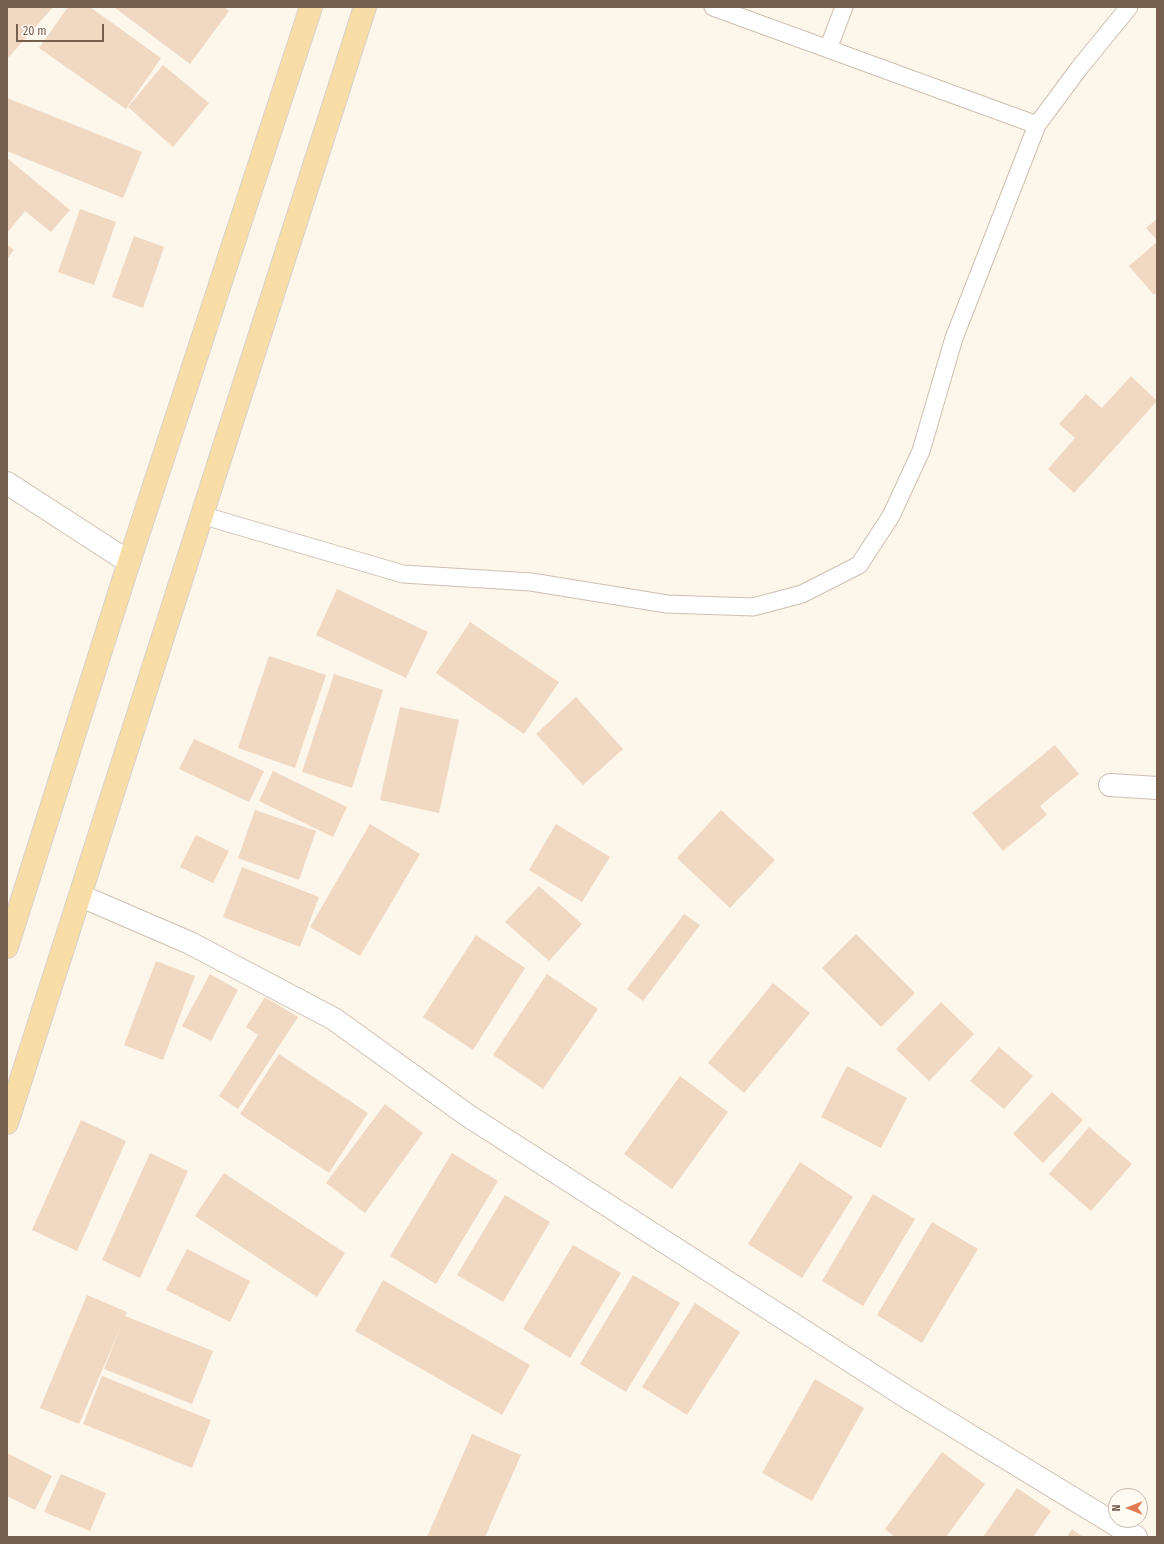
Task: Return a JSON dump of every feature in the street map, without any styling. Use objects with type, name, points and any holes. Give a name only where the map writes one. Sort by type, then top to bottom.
[{"type":"main road","points":[[7,947],[130,562],[311,7]]},
{"type":"main road","points":[[7,1122],[81,896],[201,515],[365,7]]},
{"type":"street","points":[[7,483],[130,562]]},
{"type":"street","points":[[1110,785],[1157,788]]},
{"type":"street","points":[[81,896],[190,943],[334,1019],[487,1128],[908,1398],[1136,1537]]},
{"type":"lane","points":[[713,7],[1037,125]]},
{"type":"lane","points":[[828,49],[844,7]]},
{"type":"lane","points":[[201,515],[403,574],[531,582],[667,604],[753,607],[802,594],[859,565],[891,516],[921,451],[954,338],[1037,125],[1129,7]]},
{"type":"building","points":[[7,7],[53,7],[9,57],[7,55]]},
{"type":"building","points":[[68,7],[90,7],[161,58],[126,109],[39,48]]},
{"type":"building","points":[[114,7],[224,7],[229,11],[190,64]]},
{"type":"building","points":[[163,65],[209,103],[173,147],[128,107]]},
{"type":"building","points":[[7,98],[142,152],[123,198],[7,151]]},
{"type":"building","points":[[7,158],[70,210],[51,232],[25,211],[7,233]]},
{"type":"building","points":[[80,209],[116,222],[94,285],[58,272]]},
{"type":"building","points":[[1157,219],[1157,240],[1146,228]]},
{"type":"building","points":[[134,236],[164,247],[143,308],[112,297]]},
{"type":"building","points":[[1157,242],[1157,292],[1154,295],[1129,266]]},
{"type":"building","points":[[7,244],[14,250],[7,259]]},
{"type":"building","points":[[1131,376],[1157,401],[1074,493],[1048,469],[1075,438],[1059,424],[1086,394],[1102,408]]},
{"type":"building","points":[[337,589],[428,632],[406,678],[316,635]]},
{"type":"building","points":[[470,622],[559,682],[524,734],[436,673]]},
{"type":"building","points":[[269,656],[326,675],[295,768],[238,748]]},
{"type":"building","points":[[334,674],[383,690],[352,788],[302,772]]},
{"type":"building","points":[[576,697],[623,749],[583,785],[536,734]]},
{"type":"building","points":[[400,707],[459,720],[439,813],[380,800]]},
{"type":"building","points":[[194,739],[264,771],[249,802],[179,769]]},
{"type":"building","points":[[1055,745],[1079,774],[1040,806],[1047,815],[1003,851],[972,813]]},
{"type":"building","points":[[273,771],[347,807],[333,837],[259,801]]},
{"type":"building","points":[[255,810],[316,831],[299,880],[238,858]]},
{"type":"building","points":[[721,810],[775,860],[730,908],[677,858]]},
{"type":"building","points":[[370,824],[420,854],[360,956],[310,927]]},
{"type":"building","points":[[556,824],[610,857],[582,902],[529,870]]},
{"type":"building","points":[[196,835],[229,851],[213,883],[180,867]]},
{"type":"building","points":[[242,867],[319,897],[300,947],[223,917]]},
{"type":"building","points":[[539,886],[582,924],[549,961],[505,922]]},
{"type":"building","points":[[684,914],[700,925],[643,1001],[627,989]]},
{"type":"building","points":[[856,934],[915,993],[881,1027],[822,968]]},
{"type":"building","points":[[476,935],[525,968],[473,1050],[423,1017]]},
{"type":"building","points":[[156,961],[195,976],[163,1060],[124,1045]]},
{"type":"building","points":[[210,974],[238,990],[211,1041],[182,1026]]},
{"type":"building","points":[[547,974],[598,1009],[543,1089],[493,1055]]},
{"type":"building","points":[[773,983],[810,1013],[744,1093],[708,1063]]},
{"type":"building","points":[[265,997],[298,1017],[238,1109],[219,1096],[258,1035],[246,1027]]},
{"type":"building","points":[[941,1002],[974,1034],[929,1081],[896,1049]]},
{"type":"building","points":[[999,1047],[1033,1076],[1004,1109],[970,1081]]},
{"type":"building","points":[[279,1054],[368,1113],[329,1173],[240,1114]]},
{"type":"building","points":[[847,1066],[907,1098],[881,1148],[821,1117]]},
{"type":"building","points":[[680,1076],[728,1112],[672,1189],[624,1154]]},
{"type":"building","points":[[1052,1092],[1083,1120],[1043,1163],[1013,1134]]},
{"type":"building","points":[[385,1104],[423,1133],[365,1213],[326,1183]]},
{"type":"building","points":[[81,1120],[126,1141],[77,1251],[32,1230]]},
{"type":"building","points":[[1089,1127],[1132,1164],[1091,1211],[1049,1174]]},
{"type":"building","points":[[150,1153],[188,1171],[140,1278],[102,1260]]},
{"type":"building","points":[[452,1153],[498,1181],[436,1284],[390,1256]]},
{"type":"building","points":[[800,1162],[853,1197],[802,1278],[748,1244]]},
{"type":"building","points":[[224,1173],[345,1253],[317,1297],[195,1216]]},
{"type":"building","points":[[873,1194],[915,1219],[863,1306],[822,1281]]},
{"type":"building","points":[[505,1195],[550,1222],[503,1302],[457,1275]]},
{"type":"building","points":[[932,1222],[978,1249],[922,1343],[877,1315]]},
{"type":"building","points":[[573,1245],[621,1273],[570,1358],[523,1329]]},
{"type":"building","points":[[187,1249],[250,1281],[230,1322],[166,1290]]},
{"type":"building","points":[[633,1275],[680,1303],[626,1392],[580,1364]]},
{"type":"building","points":[[383,1280],[530,1365],[502,1415],[355,1331]]},
{"type":"building","points":[[87,1295],[127,1312],[125,1316],[213,1351],[192,1404],[104,1369],[122,1324],[79,1424],[40,1408]]},
{"type":"building","points":[[695,1303],[740,1332],[687,1415],[642,1387]]},
{"type":"building","points":[[102,1376],[211,1420],[192,1468],[83,1424]]},
{"type":"building","points":[[815,1379],[864,1408],[812,1501],[762,1473]]},
{"type":"building","points":[[472,1434],[521,1455],[485,1537],[427,1537]]},
{"type":"building","points":[[942,1452],[985,1484],[946,1537],[895,1537],[885,1529]]},
{"type":"building","points":[[7,1453],[52,1476],[35,1510],[7,1496]]},
{"type":"building","points":[[61,1474],[106,1493],[90,1531],[44,1512]]},
{"type":"building","points":[[1017,1488],[1051,1511],[1033,1537],[983,1537]]},
{"type":"building","points":[[1072,1529],[1083,1537],[1067,1537]]}]
